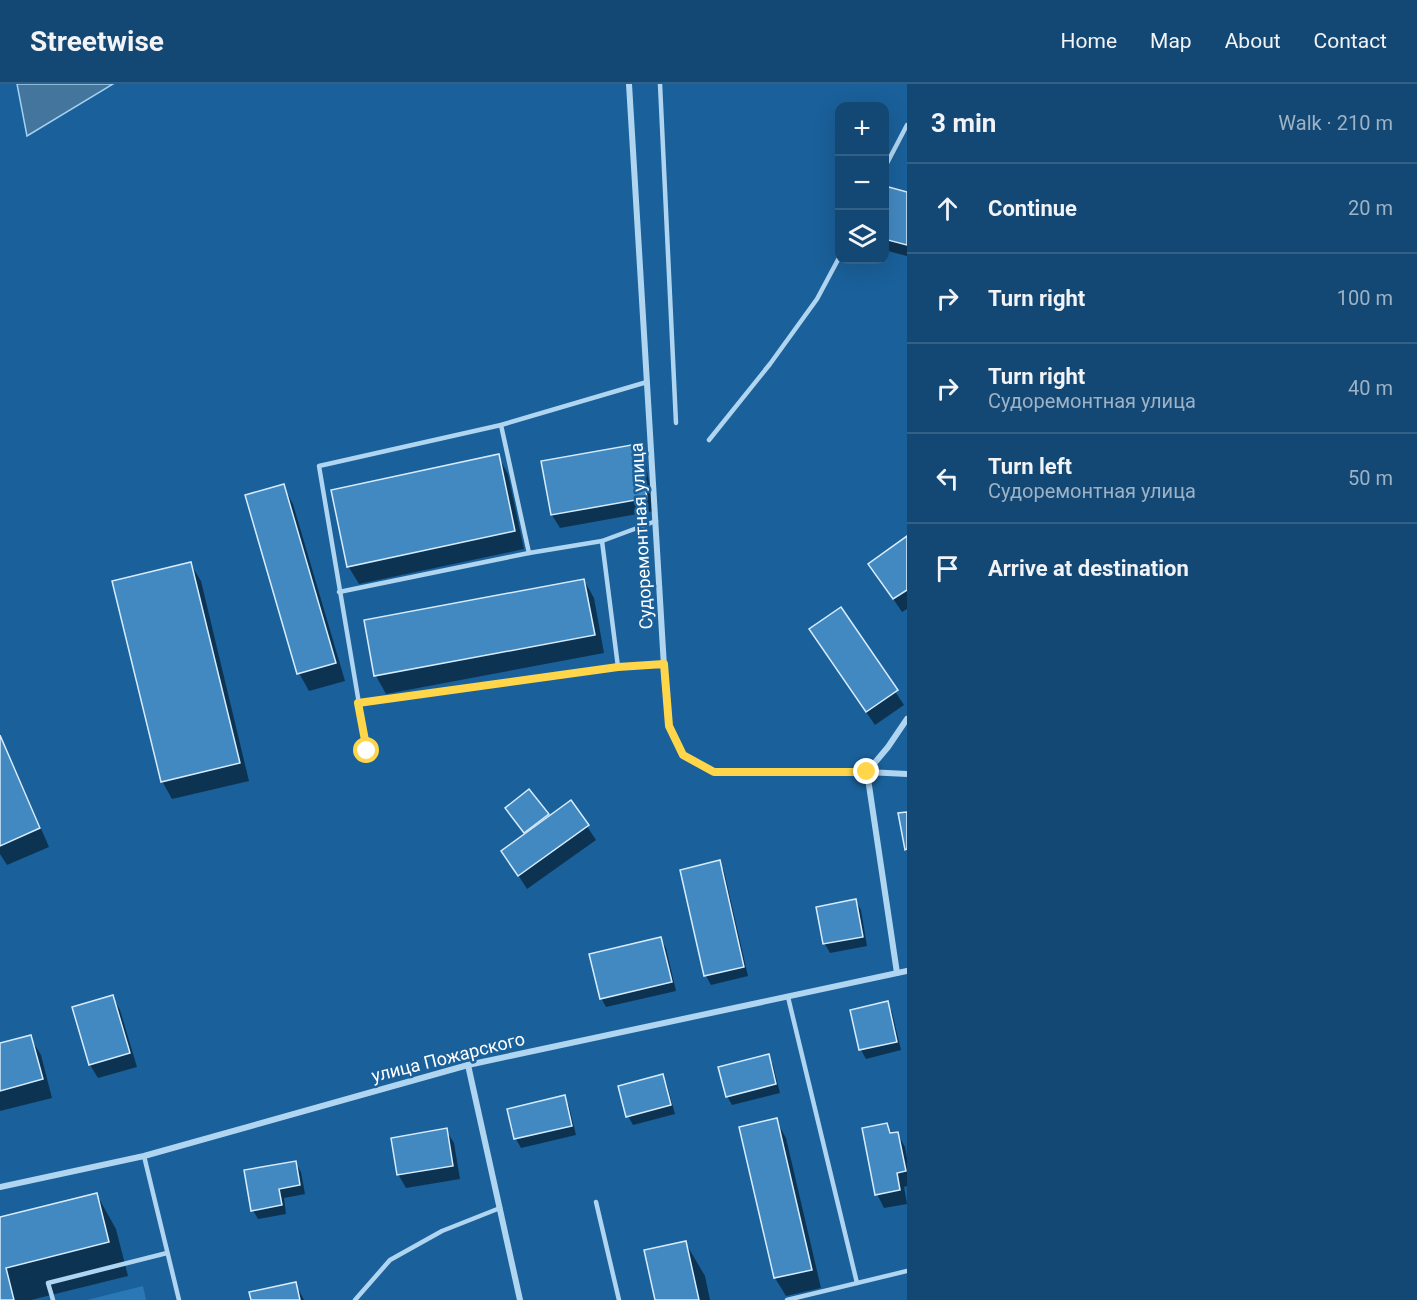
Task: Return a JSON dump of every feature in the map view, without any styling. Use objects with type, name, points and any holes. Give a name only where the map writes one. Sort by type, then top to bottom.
[{"type":"street","name":"Судоремонтная улица","points":[[629,84],[669,726],[683,755],[714,772],[907,774]]},
{"type":"street","points":[[897,973],[867,772],[907,719]]},
{"type":"street","name":"улица Пожарского","points":[[0,1187],[144,1156],[468,1065],[907,970]]},
{"type":"street","points":[[468,1065],[520,1300]]},
{"type":"lane","points":[[660,84],[676,423]]},
{"type":"lane","points":[[889,161],[907,125]]},
{"type":"lane","points":[[709,440],[770,364],[817,299],[836,264]]},
{"type":"lane","points":[[367,751],[319,466],[501,425],[647,382]]},
{"type":"lane","points":[[501,425],[529,553]]},
{"type":"lane","points":[[339,592],[529,553],[602,541],[656,521]]},
{"type":"lane","points":[[602,541],[618,667]]},
{"type":"lane","points":[[358,703],[618,667],[664,664]]},
{"type":"lane","points":[[788,996],[857,1283]]},
{"type":"lane","points":[[144,1156],[178,1300]]},
{"type":"lane","points":[[596,1202],[619,1300]]},
{"type":"lane","points":[[355,1300],[390,1260],[442,1231],[500,1209]]},
{"type":"lane","points":[[53,1300],[48,1283],[167,1253]]},
{"type":"lane","points":[[787,1300],[907,1271]]},
{"type":"shaded area","points":[[17,84],[113,84],[27,136]]},
{"type":"shaded area","points":[[143,1286],[146,1300],[87,1300]]},
{"type":"building","points":[[889,187],[907,192],[907,245],[889,240]]},
{"type":"building","points":[[637,444],[647,498],[551,515],[541,461]]},
{"type":"building","points":[[499,454],[515,531],[347,567],[331,490]]},
{"type":"building","points":[[284,484],[336,663],[297,674],[245,495]]},
{"type":"building","points":[[907,536],[907,590],[893,599],[868,564]]},
{"type":"building","points":[[191,562],[240,763],[161,782],[112,581]]},
{"type":"building","points":[[584,579],[595,635],[374,676],[364,620]]},
{"type":"building","points":[[841,607],[898,690],[866,712],[809,629]]},
{"type":"building","points":[[0,735],[40,828],[0,846]]},
{"type":"building","points":[[529,789],[549,814],[524,833],[505,808]]},
{"type":"building","points":[[571,800],[589,825],[518,876],[501,851]]},
{"type":"building","points":[[907,812],[907,849],[905,850],[898,813]]},
{"type":"building","points":[[720,860],[744,967],[704,976],[680,870]]},
{"type":"building","points":[[856,899],[863,937],[823,944],[816,907]]},
{"type":"building","points":[[661,937],[672,982],[600,999],[589,954]]},
{"type":"building","points":[[113,995],[130,1053],[89,1065],[72,1007]]},
{"type":"building","points":[[888,1001],[897,1042],[859,1050],[850,1010]]},
{"type":"building","points":[[31,1035],[43,1079],[0,1091],[0,1043]]},
{"type":"building","points":[[769,1054],[776,1084],[726,1097],[718,1067]]},
{"type":"building","points":[[663,1074],[671,1105],[626,1117],[618,1086]]},
{"type":"building","points":[[565,1095],[572,1126],[514,1139],[507,1109]]},
{"type":"building","points":[[777,1118],[812,1270],[774,1278],[739,1127]]},
{"type":"building","points":[[887,1123],[890,1133],[898,1132],[906,1171],[897,1173],[900,1190],[875,1195],[862,1128]]},
{"type":"building","points":[[447,1128],[453,1166],[397,1175],[391,1138]]},
{"type":"building","points":[[296,1161],[300,1185],[279,1189],[282,1205],[251,1211],[244,1170]]},
{"type":"building","points":[[97,1193],[109,1242],[6,1268],[14,1300],[0,1300],[0,1217]]},
{"type":"building","points":[[686,1241],[699,1300],[655,1300],[644,1250]]},
{"type":"building","points":[[296,1282],[300,1300],[251,1300],[249,1292]]},
{"type":"route","points":[[367,751],[358,703],[618,667],[664,664],[669,726],[683,755],[714,772],[867,772]]}]
